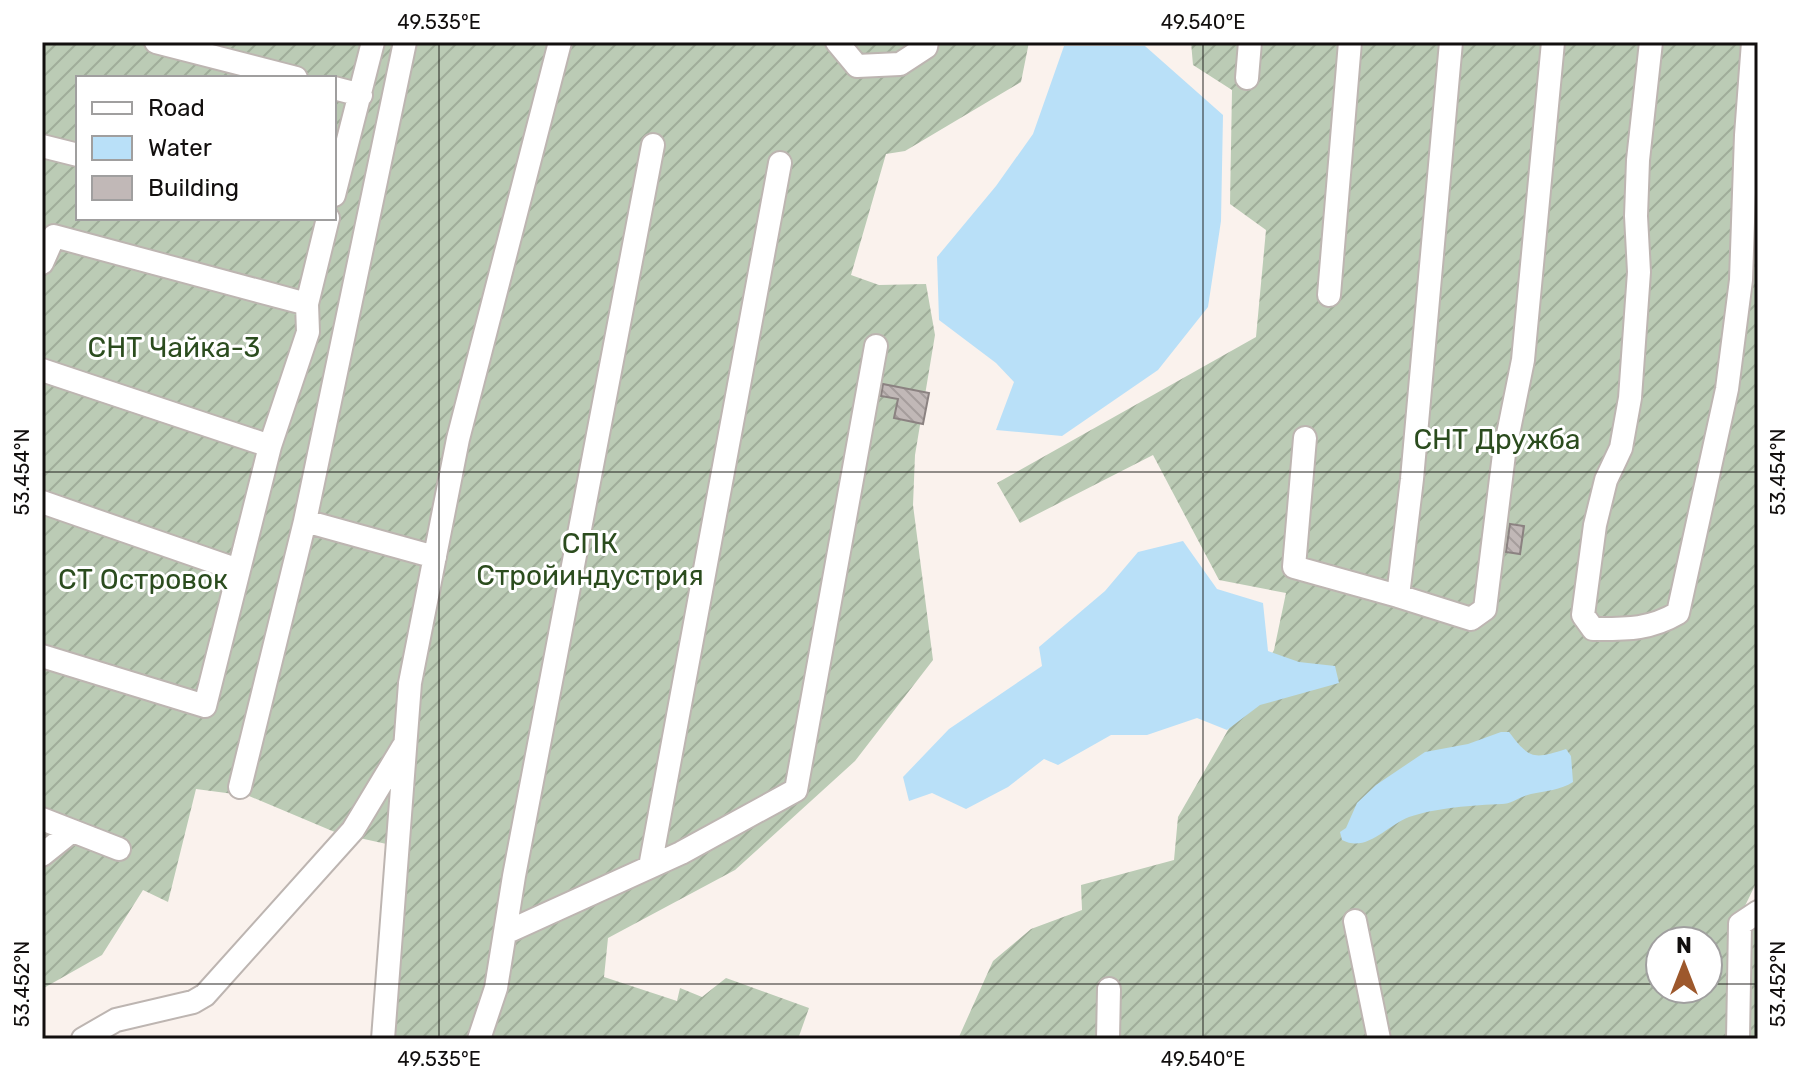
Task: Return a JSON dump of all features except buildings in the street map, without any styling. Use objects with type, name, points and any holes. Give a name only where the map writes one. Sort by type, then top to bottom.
[{"type":"street","points":[[156,42],[288,76]]},
{"type":"street","points":[[336,188],[373,42]]},
{"type":"street","points":[[240,787],[305,521],[405,42]]},
{"type":"street","points":[[383,1039],[410,683],[458,439],[560,42]]},
{"type":"street","points":[[837,42],[857,66],[900,64],[926,47],[927,42]]},
{"type":"street","points":[[1247,78],[1250,42]]},
{"type":"street","points":[[1329,295],[1350,42]]},
{"type":"street","points":[[1398,596],[1412,479],[1451,42]]},
{"type":"street","points":[[1305,438],[1294,567],[1471,619],[1485,609],[1504,454],[1523,360],[1553,42]]},
{"type":"street","points":[[1651,42],[1638,160],[1636,216],[1639,272],[1630,398],[1621,448],[1606,480],[1595,525],[1583,615],[1593,629],[1657,625],[1678,613],[1727,389],[1741,280],[1753,42]]},
{"type":"street","points":[[336,89],[361,95]]},
{"type":"street","points":[[479,1039],[496,988],[653,145]]},
{"type":"street","points":[[42,146],[76,154]]},
{"type":"street","points":[[650,867],[780,163]]},
{"type":"street","points":[[42,656],[205,706],[270,446],[308,332],[307,304],[325,220]]},
{"type":"street","points":[[42,263],[54,236],[307,304]]},
{"type":"street","points":[[505,933],[650,867],[796,790],[876,346]]},
{"type":"street","points":[[42,370],[270,446]]},
{"type":"street","points":[[42,502],[238,570]]},
{"type":"street","points":[[305,521],[435,557]]},
{"type":"street","points":[[83,1039],[116,1020],[193,1002],[205,995],[353,830],[405,743]]},
{"type":"street","points":[[42,819],[119,849]]},
{"type":"street","points":[[42,855],[72,831]]},
{"type":"street","points":[[1738,1039],[1740,924],[1758,912]]},
{"type":"street","points":[[1355,921],[1379,1039]]},
{"type":"street","points":[[1108,1039],[1109,989]]},
{"type":"green space","name":"СПК Стройиндустрия","points":[[42,42],[1029,42],[1021,82],[905,151],[886,154],[851,275],[879,285],[926,284],[935,335],[915,455],[913,505],[933,660],[855,761],[735,870],[608,938],[604,977],[677,1001],[680,988],[702,997],[726,978],[809,1008],[798,1039],[388,1039],[409,849],[337,833],[249,796],[196,789],[168,902],[143,890],[102,955],[42,989]]},
{"type":"green space","name":"СНТ Дружба","points":[[1191,42],[1758,42],[1758,879],[1744,908],[1758,918],[1758,1039],[958,1039],[993,961],[1031,929],[1082,910],[1081,885],[1174,860],[1178,817],[1274,650],[1286,593],[1219,580],[1153,455],[1020,523],[997,483],[1256,337],[1266,230],[1230,204],[1232,90],[1193,65]]},
{"type":"water","points":[[1064,46],[1145,46],[1223,115],[1221,221],[1208,307],[1158,370],[1062,436],[996,430],[1014,382],[996,363],[939,320],[937,257],[996,186],[1033,134]]},
{"type":"water","points":[[1183,541],[1217,589],[1263,603],[1268,651],[1299,662],[1335,666],[1339,683],[1260,705],[1227,730],[1197,718],[1147,735],[1111,735],[1058,765],[1044,759],[1008,787],[966,809],[932,793],[909,801],[903,777],[949,729],[1042,666],[1039,647],[1105,591],[1138,552]]},
{"type":"water","points":[[1509,732],[1522,748],[1533,755],[1566,749],[1571,756],[1573,782],[1505,804],[1419,814],[1368,841],[1351,843],[1342,840],[1340,832],[1346,828],[1357,803],[1376,785],[1425,752],[1468,744]]},
{"type":"park label","name":"СНТ Чайка-3","points":[[174,347]]},
{"type":"park label","name":"СТ Островок","points":[[143,579]]}]
